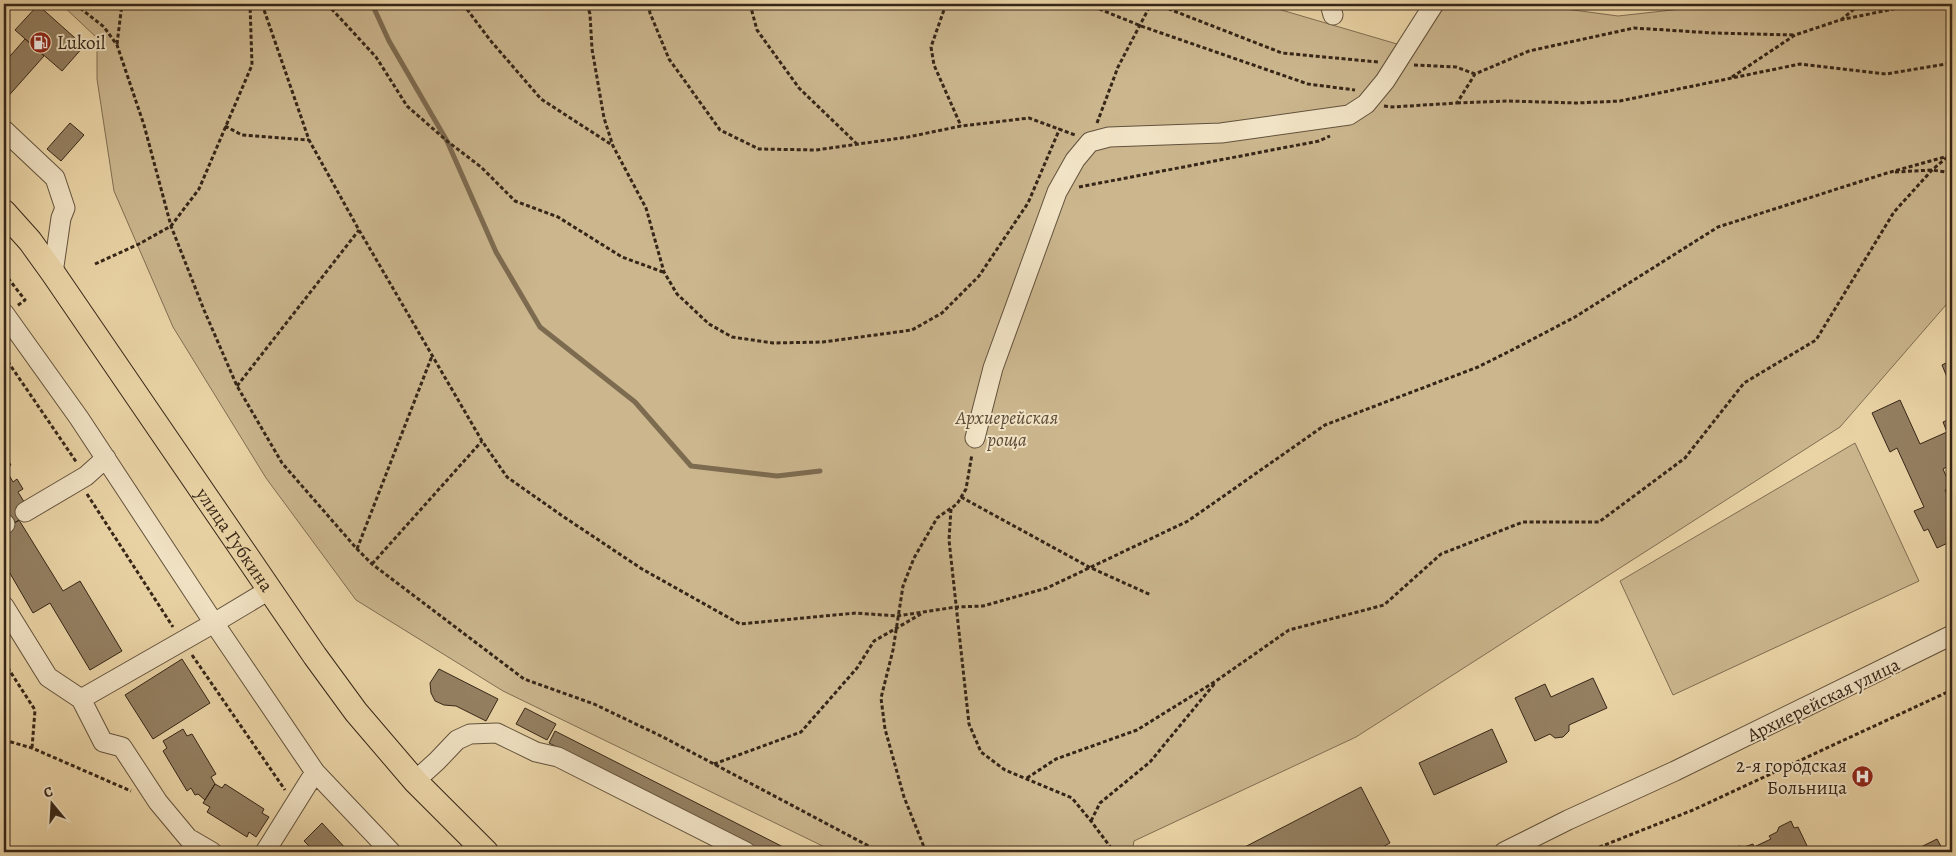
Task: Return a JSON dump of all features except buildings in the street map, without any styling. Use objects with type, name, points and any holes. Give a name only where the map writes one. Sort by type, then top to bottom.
[{"type":"main road","name":"улица Губкина","points":[[4,212],[30,241],[53,273],[269,590],[356,712],[415,781],[486,852]]},
{"type":"street","points":[[975,438],[993,368],[1057,192],[1075,160],[1090,142],[1109,137],[1221,133],[1349,115],[1371,98],[1396,64],[1434,4]]},
{"type":"street","points":[[4,130],[55,178],[65,208],[61,218],[53,273]]},
{"type":"street","points":[[5,314],[80,418],[214,624],[315,772],[390,852]]},
{"type":"street","points":[[25,512],[86,476],[106,458]]},
{"type":"street","points":[[81,699],[182,640],[214,624],[269,590]]},
{"type":"street","points":[[4,606],[48,677],[81,699],[103,742],[122,747],[158,802],[188,838],[212,852]]},
{"type":"street","name":"Архиерейская улица","points":[[1504,852],[1952,635]]},
{"type":"street","points":[[415,781],[457,740],[470,734],[497,733],[536,752],[558,757],[746,852]]},
{"type":"street","points":[[265,852],[315,772]]},
{"type":"path","points":[[74,4],[104,28],[117,45],[144,125],[171,226],[204,310],[238,386],[282,463],[357,549],[372,564],[524,679],[594,704],[663,737],[880,852]]},
{"type":"path","points":[[117,45],[122,4]]},
{"type":"path","points":[[95,264],[139,244],[171,226],[199,190],[252,65],[250,4]]},
{"type":"path","points":[[262,4],[309,140],[432,356],[482,441],[507,477],[642,569],[740,624],[856,613],[898,616],[956,607],[983,606],[1046,588],[1188,521],[1325,425],[1478,367],[1575,317],[1718,227],[1887,173],[1951,155]]},
{"type":"path","points":[[327,4],[376,57],[407,106],[447,141],[481,167],[515,201],[558,217],[622,257],[664,272]]},
{"type":"path","points":[[463,4],[490,40],[542,99],[613,146]]},
{"type":"path","points":[[587,4],[590,14],[592,49],[604,118],[613,146],[646,208],[664,272],[677,294],[709,324],[732,337],[773,343],[823,342],[912,330],[942,313],[979,276],[1028,202],[1060,128]]},
{"type":"path","points":[[648,4],[669,59],[720,130],[759,149],[816,150],[908,137],[961,126],[1029,118],[1060,128],[1090,142],[1118,67],[1152,4]]},
{"type":"path","points":[[750,4],[757,30],[799,88],[857,144]]},
{"type":"path","points":[[946,4],[932,47],[932,56],[934,65],[961,126]]},
{"type":"path","points":[[1087,4],[1141,26],[1308,84],[1371,98],[1392,107]]},
{"type":"path","points":[[1156,4],[1282,53],[1396,64],[1456,67],[1475,74]]},
{"type":"path","points":[[1840,20],[1860,4]]},
{"type":"path","points":[[1730,79],[1795,35],[1840,20],[1902,7],[1952,4]]},
{"type":"path","points":[[1457,103],[1475,74],[1529,51],[1634,28],[1713,34],[1795,35]]},
{"type":"path","points":[[1384,111],[1392,107],[1457,103],[1508,101],[1577,104],[1620,101],[1800,64],[1886,74],[1952,64]]},
{"type":"path","points":[[226,126],[242,135],[309,140]]},
{"type":"path","points":[[1057,192],[1319,141],[1335,134]]},
{"type":"path","points":[[1027,778],[1056,759],[1137,730],[1216,681],[1289,630],[1384,605],[1441,554],[1523,522],[1599,522],[1685,458],[1744,384],[1816,340],[1894,212],[1932,170],[1951,155]]},
{"type":"path","points":[[1887,173],[1932,170],[1952,173]]},
{"type":"path","points":[[238,386],[359,230]]},
{"type":"path","points":[[4,273],[25,300],[5,314]]},
{"type":"path","points":[[4,356],[86,476],[87,494],[182,640],[295,803]]},
{"type":"path","points":[[357,549],[432,356]]},
{"type":"path","points":[[926,852],[904,797],[885,730],[881,698],[903,586],[914,558],[937,518],[961,498],[966,489],[975,438]]},
{"type":"path","points":[[372,564],[482,441]]},
{"type":"path","points":[[961,498],[1089,567],[1151,595]]},
{"type":"path","points":[[951,508],[949,540],[969,724],[981,752],[1005,770],[1072,798],[1114,852]]},
{"type":"path","points":[[714,764],[801,732],[858,668],[874,641],[923,613]]},
{"type":"path","points":[[4,662],[35,710],[32,748]]},
{"type":"path","points":[[1091,821],[1100,803],[1150,762],[1216,681]]},
{"type":"path","points":[[1588,852],[1693,810],[1952,690]]},
{"type":"path","points":[[4,740],[32,748],[158,802]]},
{"type":"green space","name":"Архиерейская роща","points":[[61,4],[1261,4],[1397,44],[1427,4],[1529,4],[1618,16],[1726,4],[1952,4],[1952,298],[1840,427],[1356,737],[1134,841],[1132,852],[835,852],[503,691],[356,600],[266,478],[173,327],[114,191],[97,79],[97,38]]},
{"type":"green space","points":[[1855,443],[1919,581],[1673,695],[1620,581]]},
{"type":"waterway","points":[[372,4],[389,41],[447,141],[496,252],[540,327],[635,402],[691,466],[777,476],[820,471]]},
{"type":"place","name":"Lukoil","points":[[41,42]]},
{"type":"place","name":"2-я городская Больница","points":[[1863,776]]}]
